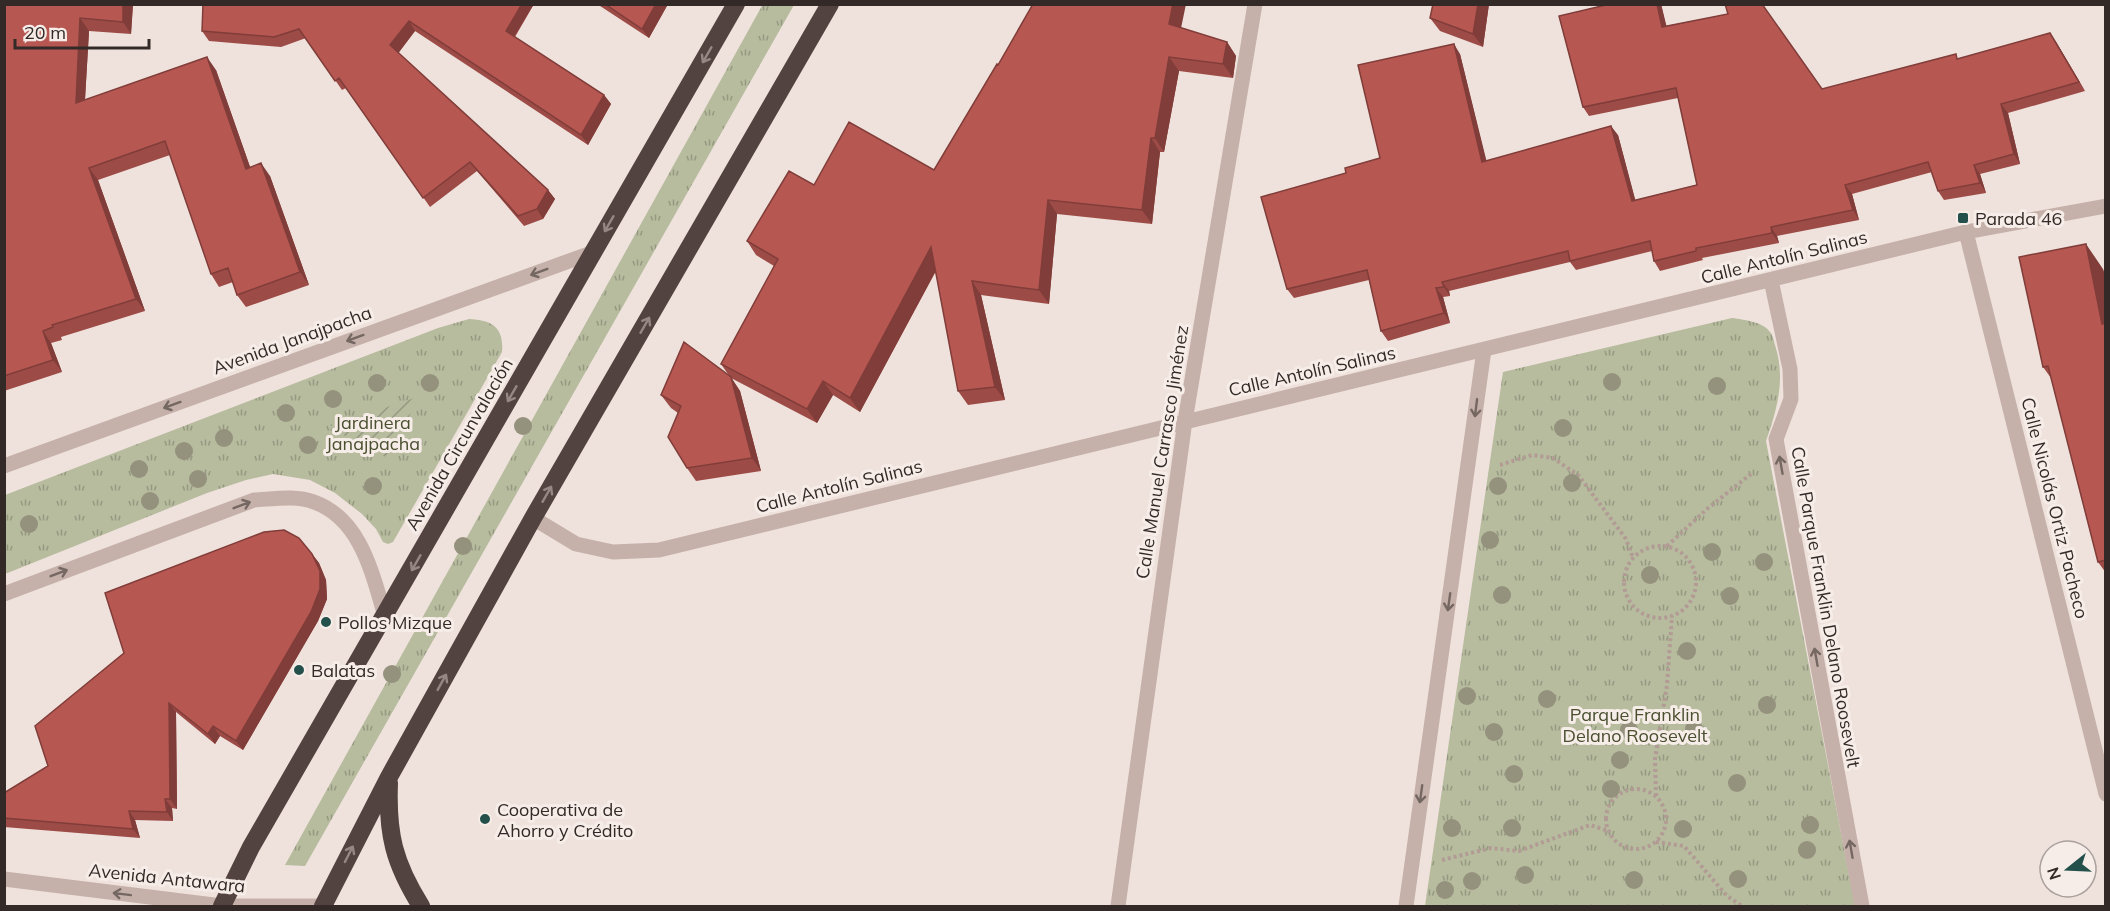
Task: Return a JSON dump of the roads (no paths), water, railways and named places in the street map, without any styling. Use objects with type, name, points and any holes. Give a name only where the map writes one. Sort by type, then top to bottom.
[{"type":"highway","name":"Avenida Circunvalación","points":[[222,906],[251,847],[736,4]]},
{"type":"highway","points":[[324,906],[389,777],[533,518],[830,4]]},
{"type":"highway","points":[[389,777],[388,815],[396,860],[421,906]]},
{"type":"street","name":"Calle Manuel Carrasco Jiménez","points":[[1118,906],[1185,421],[1256,4]]},
{"type":"street","name":"Calle Antolín Salinas","points":[[533,518],[576,544],[613,552],[658,550],[1966,232],[2106,206]]},
{"type":"street","name":"Calle Nicolás Ortiz Pacheco","points":[[1966,232],[2106,794]]},
{"type":"street","name":"Avenida Janajpacha","points":[[4,466],[594,252]]},
{"type":"street","name":"Calle Parque Franklin Delano Roosevelt","points":[[1771,280],[1790,369],[1791,399],[1776,439],[1862,906]]},
{"type":"street","points":[[1406,906],[1484,350]]},
{"type":"street","points":[[4,594],[254,500],[289,498],[313,501],[338,514],[355,534],[371,569],[385,616]]},
{"type":"street","name":"Avenida Antawara","points":[[4,879],[222,906],[324,906]]},
{"type":"place","name":"Parada 46","points":[[1963,218]]},
{"type":"place","name":"Pollos Mizque","points":[[326,622]]},
{"type":"place","name":"Balatas","points":[[299,670]]},
{"type":"place","name":"Cooperativa de Ahorro y Crédito","points":[[485,819]]},
{"type":"park label","name":"Jardinera Janajpacha","points":[[373,432]]},
{"type":"park label","name":"Parque Franklin Delano Roosevelt","points":[[1635,724]]}]
